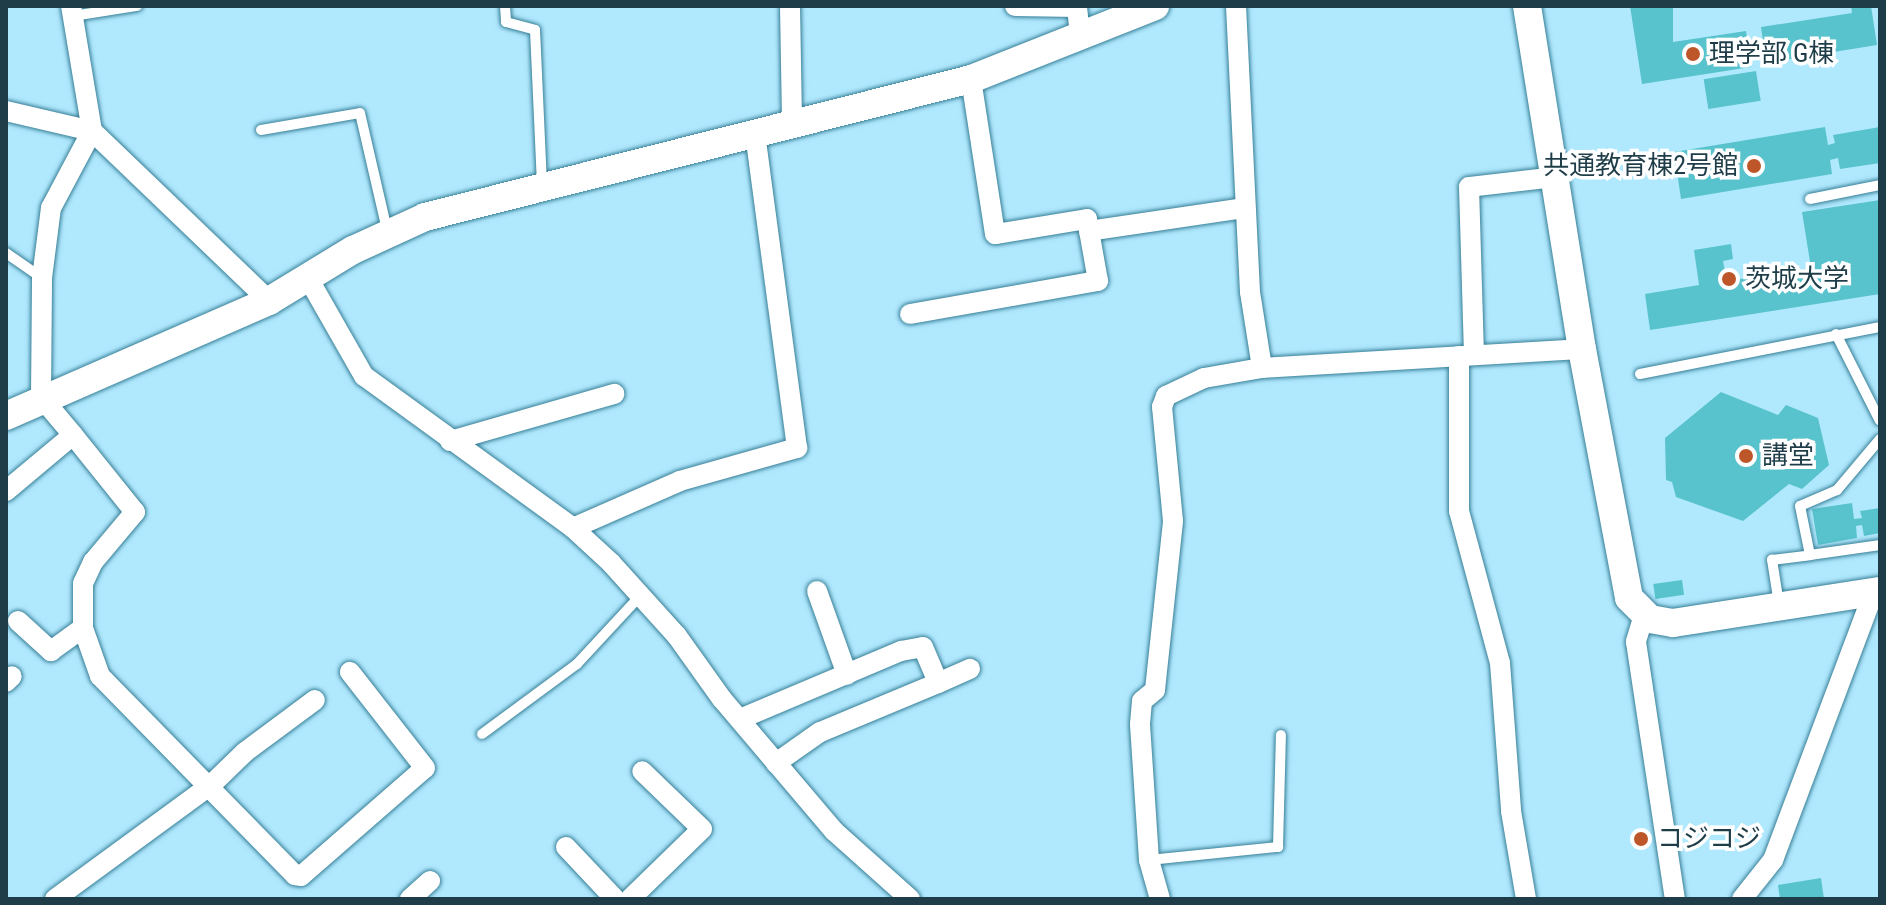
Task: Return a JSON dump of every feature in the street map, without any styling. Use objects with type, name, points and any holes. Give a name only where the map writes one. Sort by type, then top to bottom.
[{"type":"street","points":[[790,6],[792,122]]},
{"type":"street","points":[[1015,6],[1077,7],[1080,36]]},
{"type":"street","points":[[6,416],[41,397],[269,301],[387,232],[542,186],[971,79],[1155,6]]},
{"type":"street","points":[[1236,6],[1245,208],[1262,368]]},
{"type":"street","points":[[1527,6],[1624,588],[1644,615],[1673,623],[1877,591],[1773,860],[1742,899]]},
{"type":"street","points":[[72,11],[92,131],[51,208],[42,278],[41,397],[135,512],[93,562],[83,583],[83,628],[100,676],[211,785],[295,875],[301,876],[425,768],[350,672]]},
{"type":"street","points":[[910,314],[1098,281],[1087,219],[995,234],[971,79]]},
{"type":"street","points":[[6,111],[92,131],[269,301]]},
{"type":"street","points":[[573,528],[680,481],[797,448],[755,133]]},
{"type":"street","points":[[1526,899],[1511,811],[1500,663],[1459,511],[1467,356],[1469,187],[1555,177]]},
{"type":"street","points":[[1089,231],[1245,208]]},
{"type":"street","points":[[308,278],[364,376],[573,528],[641,595],[834,831],[910,899]]},
{"type":"street","points":[[1160,899],[1149,860],[1140,724],[1142,701],[1155,690],[1173,521],[1162,407],[1177,387],[1262,368],[1582,349]]},
{"type":"street","points":[[450,441],[614,394]]},
{"type":"street","points":[[6,491],[73,435]]},
{"type":"street","points":[[817,591],[847,675]]},
{"type":"street","points":[[1644,615],[1636,642],[1675,899]]},
{"type":"street","points":[[18,621],[51,651],[83,628]]},
{"type":"street","points":[[740,719],[901,651],[923,647],[938,683]]},
{"type":"street","points":[[776,763],[820,732],[970,669]]},
{"type":"street","points":[[55,899],[80,892],[315,700]]},
{"type":"street","points":[[630,899],[702,829],[642,771]]},
{"type":"street","points":[[566,847],[615,899]]},
{"type":"street","points":[[410,899],[430,881]]},
{"type":"lane","points":[[72,11],[137,6]]},
{"type":"lane","points":[[505,6],[506,22],[535,30],[542,186]]},
{"type":"lane","points":[[261,130],[360,113],[387,232]]},
{"type":"lane","points":[[1810,199],[1880,185]]},
{"type":"lane","points":[[6,253],[42,278]]},
{"type":"lane","points":[[1640,374],[1880,327]]},
{"type":"lane","points":[[1836,334],[1880,421]]},
{"type":"lane","points":[[1810,555],[1800,506],[1837,490],[1880,439]]},
{"type":"lane","points":[[1780,606],[1772,560],[1880,545]]},
{"type":"lane","points":[[482,734],[577,664],[641,595]]},
{"type":"lane","points":[[1149,860],[1278,847],[1281,735]]},
{"type":"building","name":"理学部 G棟","points":[[1630,6],[1673,6],[1673,42],[1746,31],[1751,67],[1642,84]]},
{"type":"building","points":[[1851,6],[1871,6],[1877,45],[1766,63],[1761,27],[1852,13]]},
{"type":"building","points":[[1756,71],[1761,101],[1708,109],[1704,79]]},
{"type":"building","name":"共通教育棟2号館","points":[[1825,127],[1828,145],[1835,143],[1833,135],[1880,127],[1880,163],[1840,169],[1838,158],[1830,160],[1832,174],[1681,199],[1674,152]]},
{"type":"building","points":[[1880,200],[1880,294],[1650,330],[1645,294],[1699,285],[1694,250],[1731,244],[1733,259],[1723,261],[1727,281],[1811,268],[1802,212]]},
{"type":"building","name":"講堂","points":[[1721,392],[1778,415],[1786,405],[1818,418],[1829,465],[1802,489],[1789,484],[1743,521],[1676,497],[1672,482],[1666,480],[1665,438]]},
{"type":"building","points":[[1852,503],[1854,519],[1862,518],[1860,511],[1880,508],[1880,533],[1864,536],[1862,525],[1856,526],[1857,538],[1818,545],[1812,509]]},
{"type":"building","points":[[1682,580],[1684,595],[1655,599],[1653,584]]},
{"type":"building","points":[[1821,878],[1824,899],[1780,899],[1778,885]]},
{"type":"place","name":"理学部 G棟","points":[[1693,54]]},
{"type":"place","name":"共通教育棟2号館","points":[[1754,166]]},
{"type":"place","name":"茨城大学","points":[[1729,279]]},
{"type":"place","name":"講堂","points":[[1746,456]]},
{"type":"place","name":"コジコジ","points":[[1641,839]]}]
